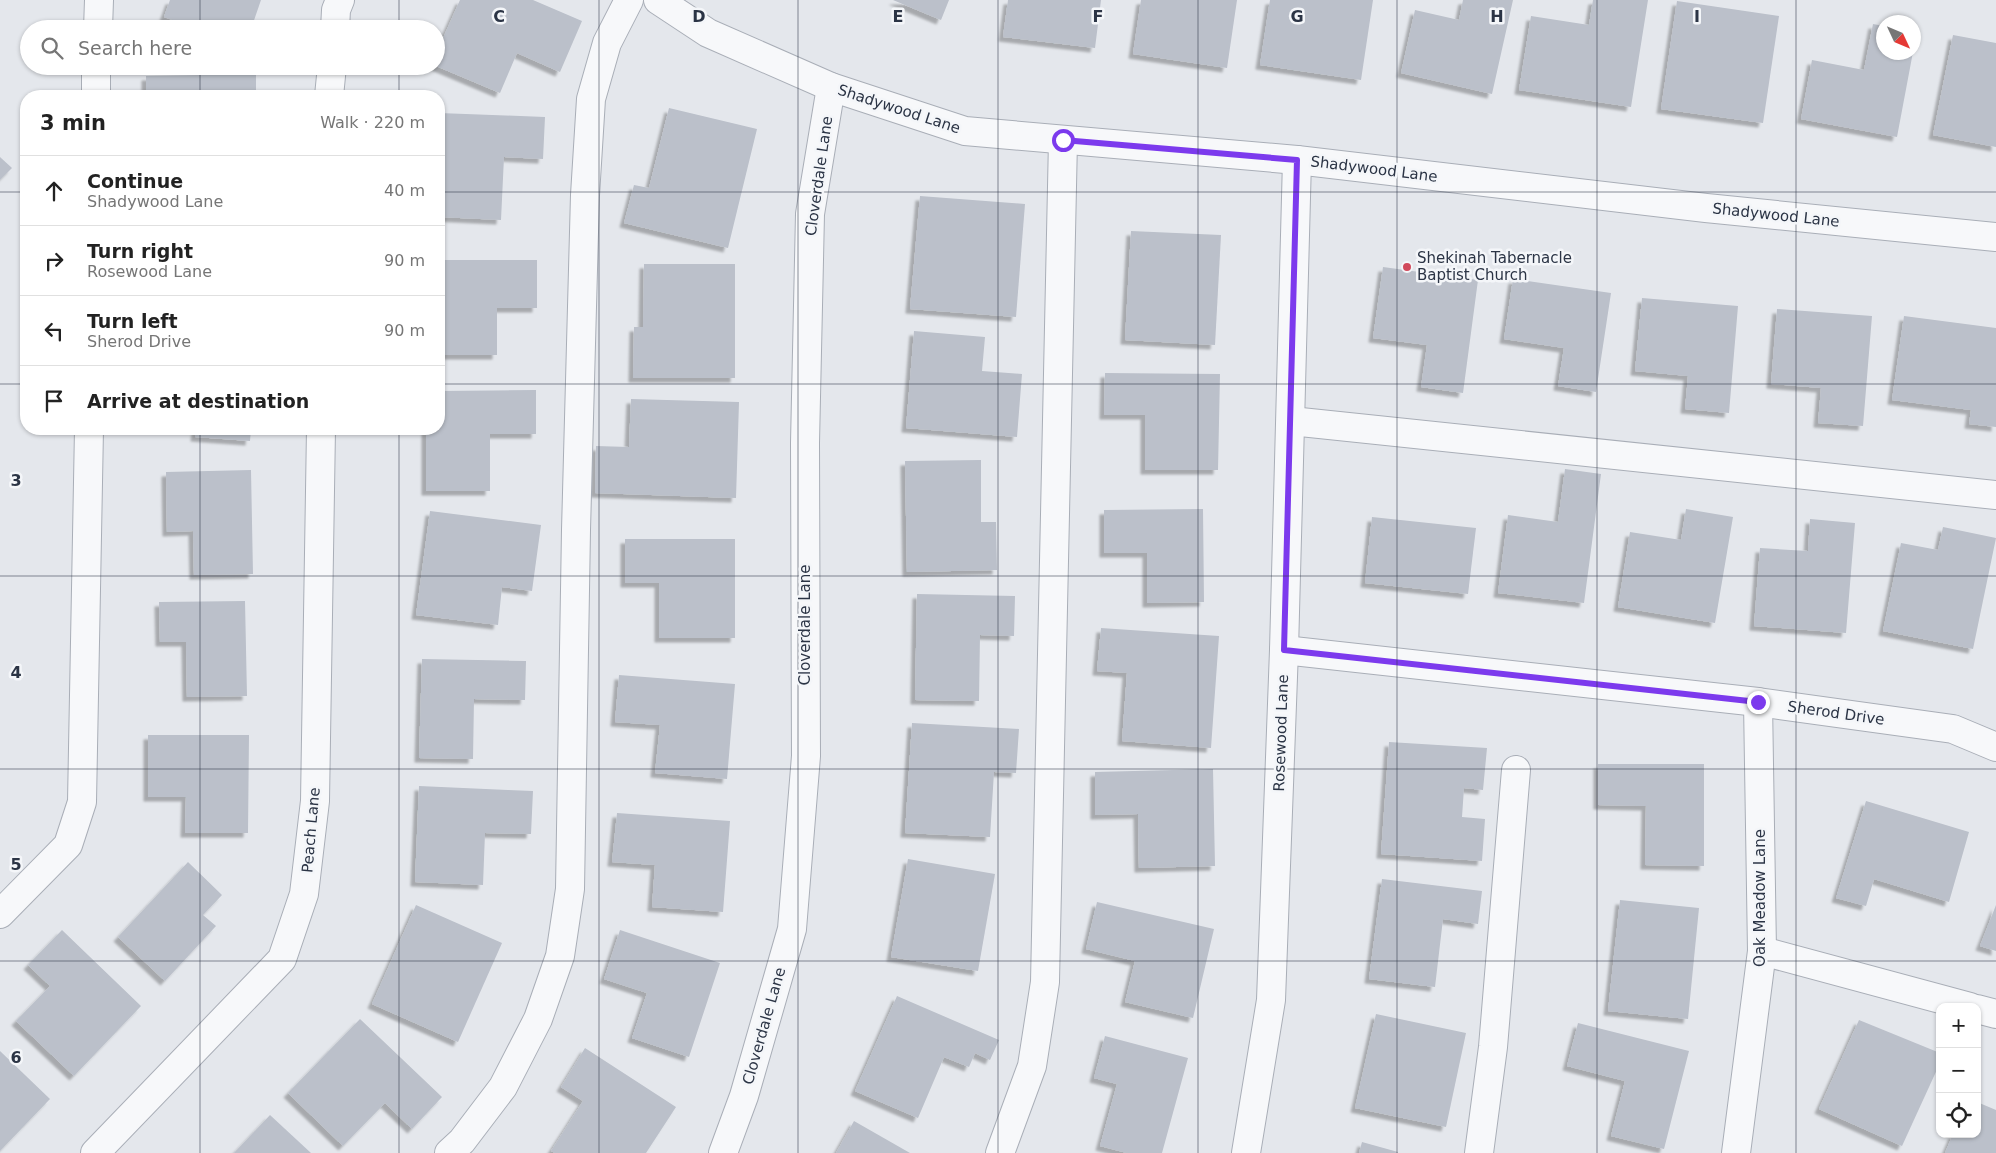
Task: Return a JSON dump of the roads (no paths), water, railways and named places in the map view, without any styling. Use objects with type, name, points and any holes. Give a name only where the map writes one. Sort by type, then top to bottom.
[{"type":"street","points":[[98,20],[99,0]]},
{"type":"street","points":[[335,20],[336,10],[340,0]]},
{"type":"street","points":[[450,1153],[462,1141],[504,1087],[538,1019],[560,956],[570,889],[576,530],[585,195],[591,99],[608,43],[629,0]]},
{"type":"street","name":"Shadywood Lane","points":[[658,0],[708,33],[831,88],[965,131],[1297,160],[1706,208],[1996,237]]},
{"type":"street","points":[[96,75],[96,90]]},
{"type":"street","points":[[330,90],[331,75]]},
{"type":"street","name":"Cloverdale Lane","points":[[723,1153],[744,1096],[792,929],[806,756],[805,443],[810,214],[831,88]]},
{"type":"street","points":[[1000,1153],[1032,1066],[1045,982],[1063,140]]},
{"type":"street","name":"Rosewood Lane","points":[[1246,1153],[1271,1000],[1284,650],[1297,160]]},
{"type":"street","points":[[1290,421],[1996,496]]},
{"type":"street","points":[[0,914],[68,845],[82,802],[89,435]]},
{"type":"street","name":"Peach Lane","points":[[95,1153],[282,959],[304,894],[315,801],[321,435]]},
{"type":"street","name":"Sherod Drive","points":[[1284,650],[1758,702],[1953,729],[1996,747]]},
{"type":"street","name":"Oak Meadow Lane","points":[[1736,1153],[1762,951],[1758,702]]},
{"type":"street","points":[[1479,1153],[1493,1047],[1516,770]]},
{"type":"street","points":[[1762,951],[1955,1003]]},
{"type":"street","points":[[1981,1010],[1996,1014]]},
{"type":"place","name":"Shekinah Tabernacle Baptist Church","points":[[1407,267]]}]
